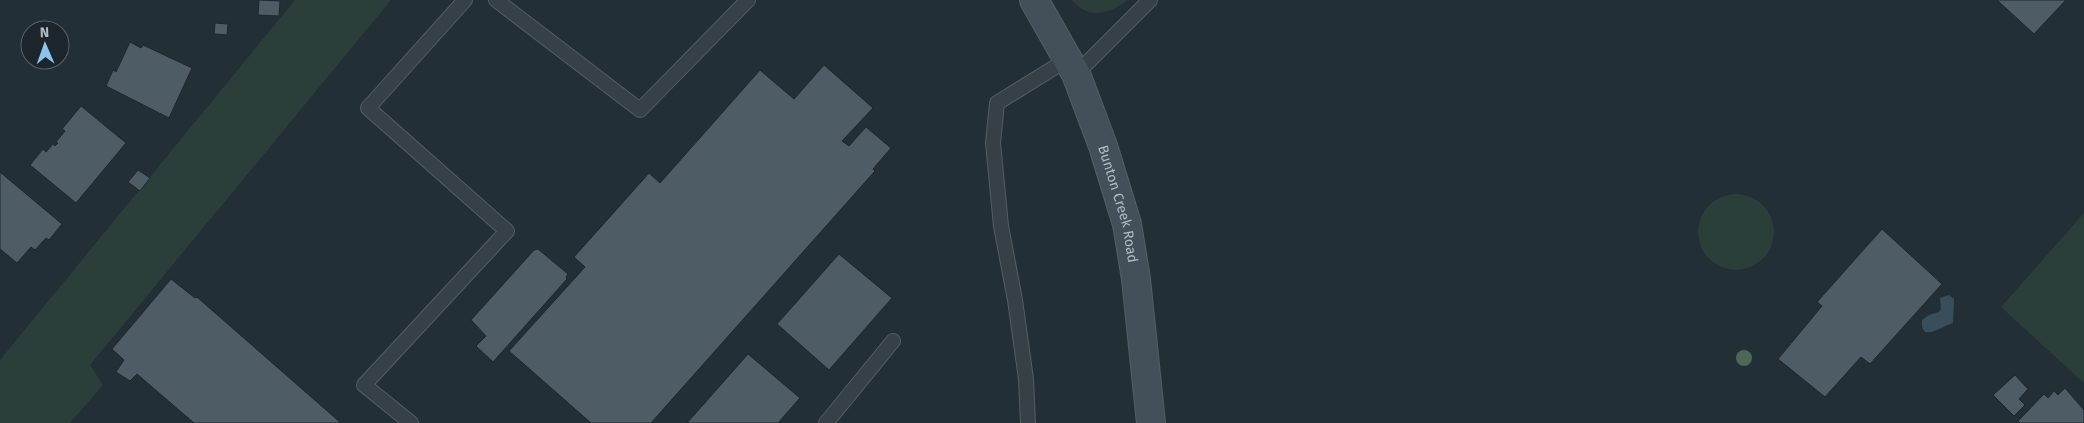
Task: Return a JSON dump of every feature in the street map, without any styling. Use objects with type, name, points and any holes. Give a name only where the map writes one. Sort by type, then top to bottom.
[{"type":"street","name":"Bunton Creek Road","points":[[1034,0],[1072,66],[1103,146],[1127,224],[1136,279],[1152,423]]},
{"type":"lane","points":[[411,423],[364,385],[507,231],[368,108],[465,0]]},
{"type":"lane","points":[[496,0],[640,110],[748,0]]},
{"type":"lane","points":[[1028,423],[1026,379],[1015,300],[1001,226],[993,142],[997,104],[1072,66],[1150,0]]},
{"type":"lane","points":[[826,423],[892,341]]},
{"type":"green space","points":[[295,0],[391,0],[90,365],[103,385],[70,423],[0,423],[0,360]]},
{"type":"green space","points":[[1072,0],[1127,0],[1114,9],[1099,13],[1085,10]]},
{"type":"green space","points":[[1736,194],[1750,197],[1763,205],[1771,218],[1774,232],[1771,246],[1763,259],[1750,267],[1736,270],[1722,267],[1709,259],[1701,246],[1698,232],[1701,218],[1709,205],[1722,197]]},
{"type":"green space","points":[[2084,213],[2084,383],[2001,307]]},
{"type":"water","points":[[1949,295],[1954,299],[1953,323],[1933,332],[1924,331],[1922,320],[1929,315],[1939,312],[1941,309],[1940,298]]},
{"type":"building","points":[[259,0],[280,1],[279,16],[258,15]]},
{"type":"building","points":[[1997,0],[2066,0],[2034,34]]},
{"type":"building","points":[[215,23],[228,24],[227,35],[214,34]]},
{"type":"building","points":[[130,42],[141,48],[143,45],[192,68],[169,118],[106,86],[113,70],[116,72]]},
{"type":"building","points":[[824,65],[873,108],[842,141],[849,146],[866,127],[891,148],[873,169],[875,171],[651,423],[591,423],[509,351],[585,267],[574,257],[649,173],[660,183],[760,70],[794,99]]},
{"type":"building","points":[[81,106],[126,143],[76,203],[30,165],[43,149],[46,152],[53,144],[55,146],[58,143],[56,142],[65,131],[62,129]]},
{"type":"building","points":[[138,170],[150,178],[140,191],[128,182]]},
{"type":"building","points":[[0,172],[62,224],[49,240],[46,238],[35,250],[31,247],[17,263],[0,249]]},
{"type":"building","points":[[1882,229],[1942,284],[1870,364],[1861,357],[1825,397],[1778,359],[1822,306],[1817,302]]},
{"type":"building","points":[[538,249],[568,274],[567,279],[493,362],[476,346],[486,336],[471,320],[534,250]]},
{"type":"building","points":[[839,254],[892,298],[829,370],[777,324]]},
{"type":"building","points":[[171,279],[195,298],[197,297],[341,423],[194,423],[137,374],[130,381],[116,372],[124,360],[112,349]]},
{"type":"building","points":[[748,354],[800,398],[778,423],[687,423]]},
{"type":"building","points":[[2015,375],[2028,389],[2019,399],[2025,405],[2014,416],[1993,395]]},
{"type":"building","points":[[2065,388],[2084,410],[2084,423],[2020,423],[2018,421],[2044,394],[2048,398],[2054,391],[2058,395]]}]
